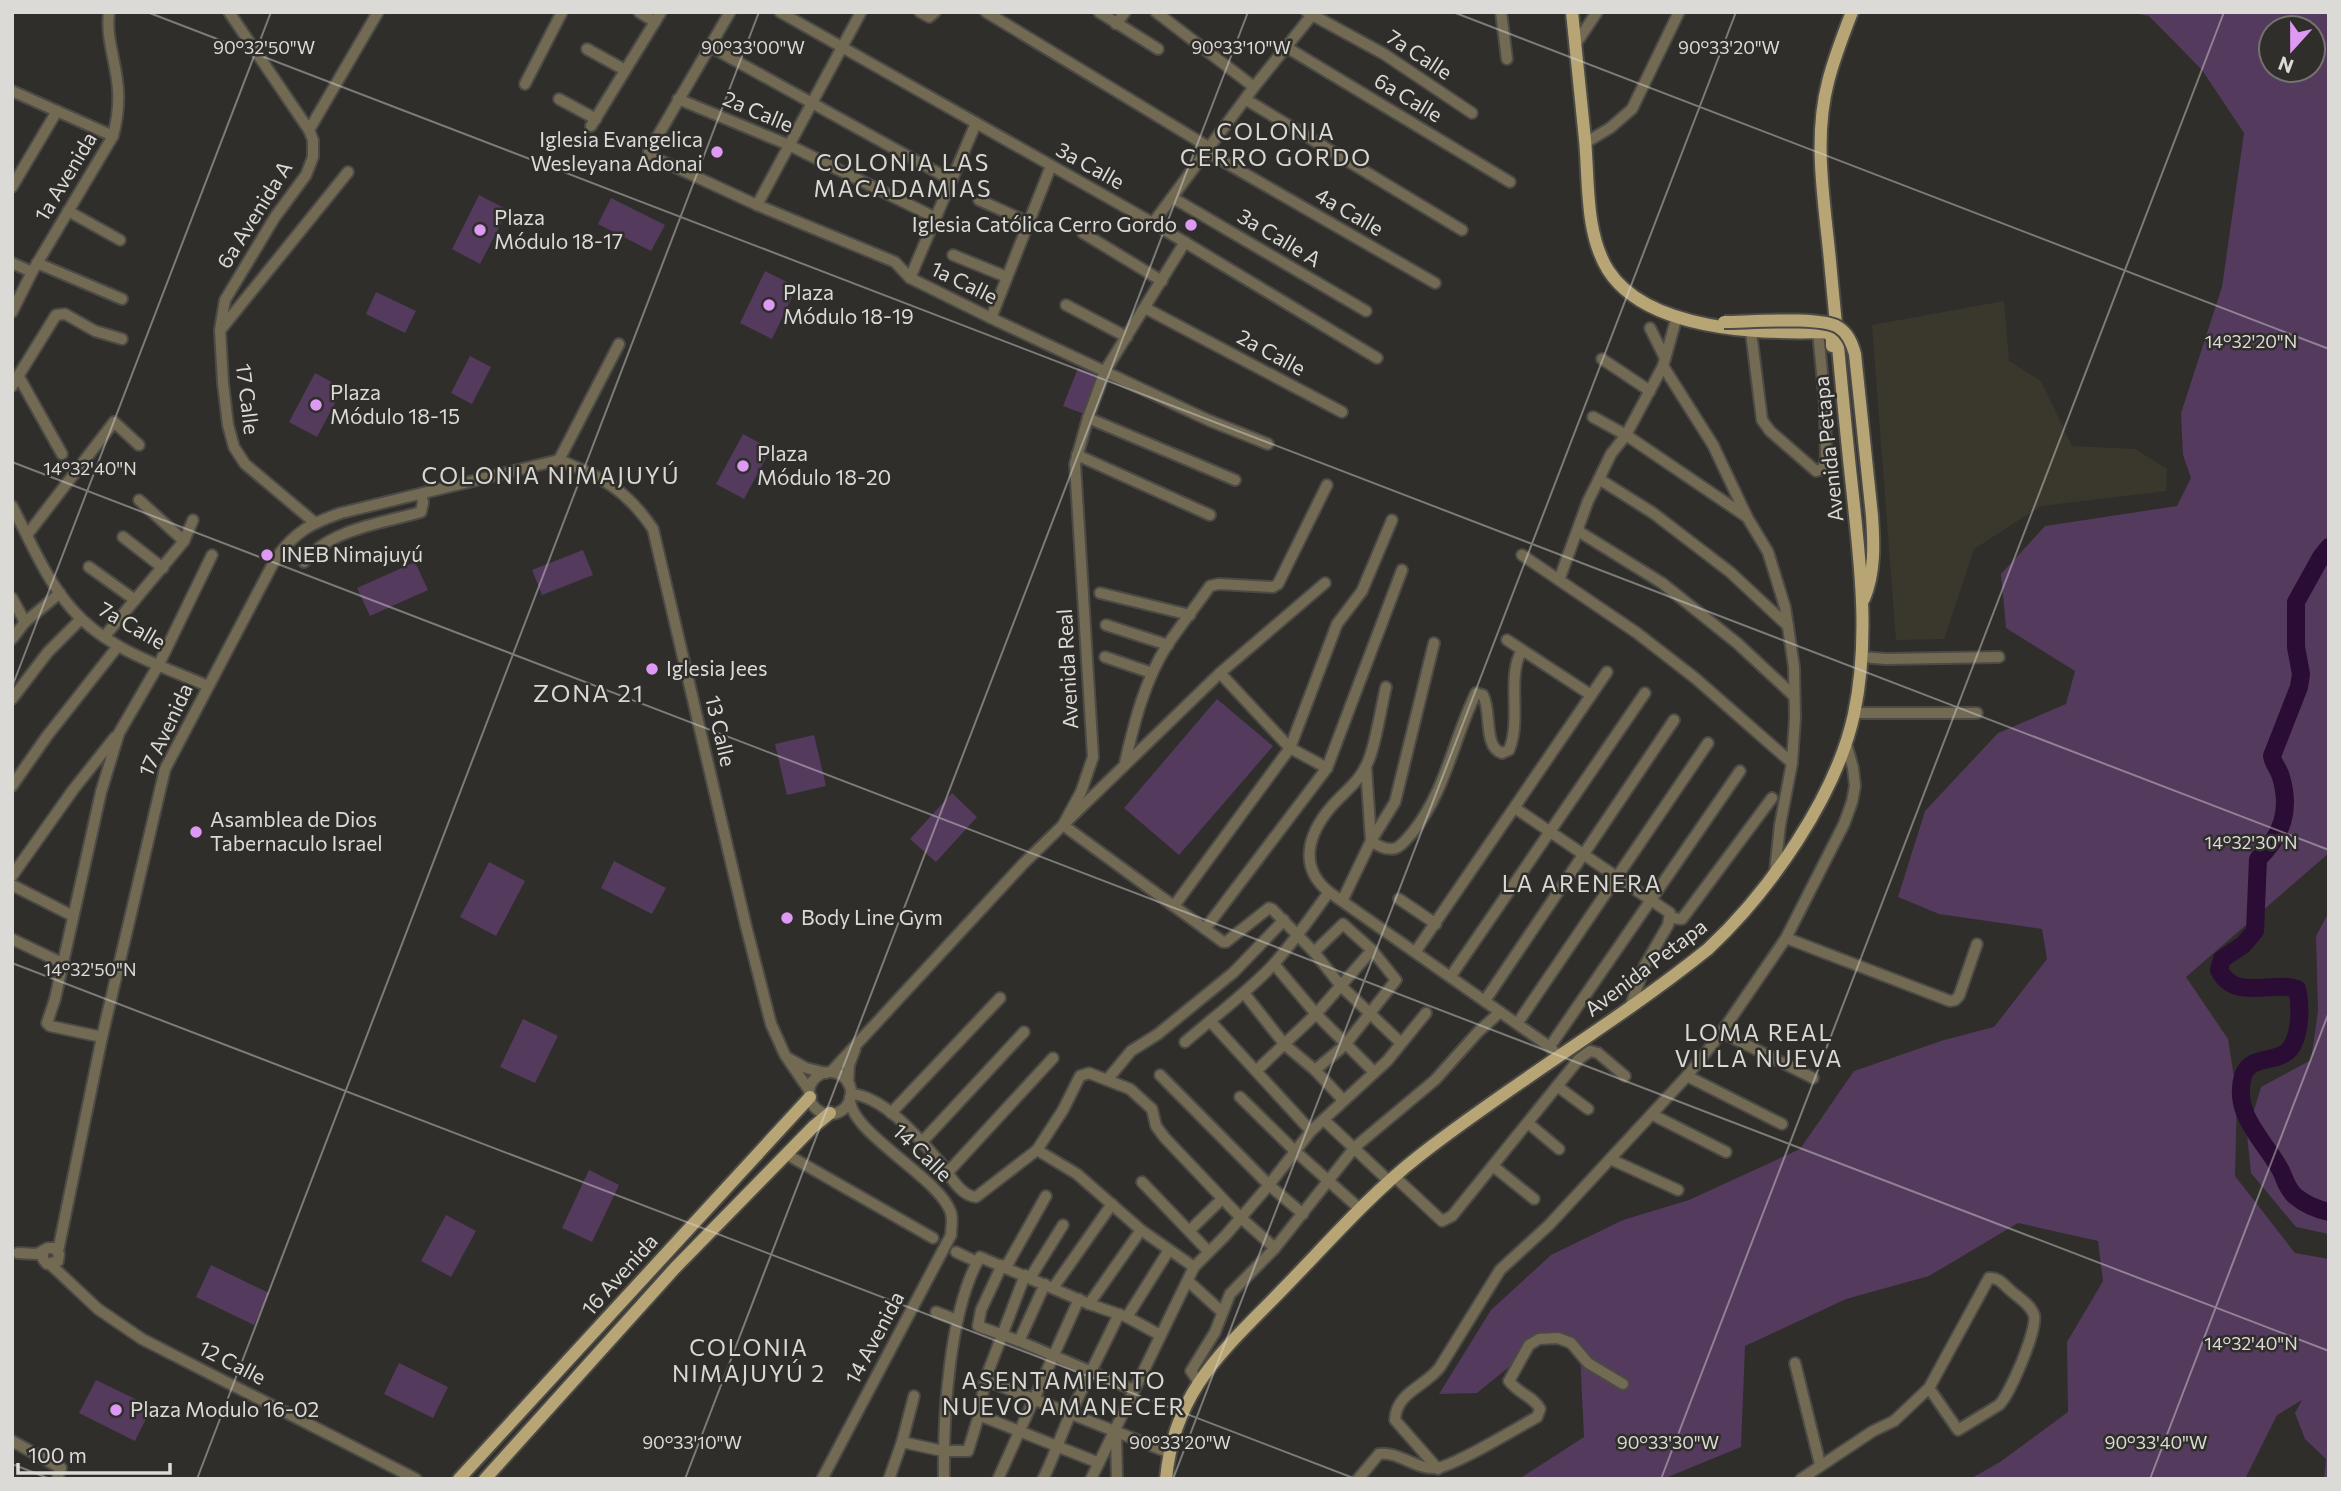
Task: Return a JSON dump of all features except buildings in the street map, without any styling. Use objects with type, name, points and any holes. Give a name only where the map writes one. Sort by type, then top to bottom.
[{"type":"main road","points":[[1572,12],[1593,236],[1609,272],[1626,289],[1649,304],[1690,321],[1716,328],[1751,332],[1830,334],[1833,348],[1839,357]]},
{"type":"main road","name":"Avenida Petapa","points":[[1166,1479],[1184,1409],[1198,1381],[1228,1345],[1360,1209],[1418,1157],[1716,942],[1775,872],[1814,814],[1846,743],[1854,713],[1862,657],[1862,603],[1822,170],[1821,134],[1828,82],[1852,12]]},
{"type":"main road","points":[[1690,321],[1821,322],[1837,326],[1846,334],[1856,354],[1872,516],[1871,575],[1862,603]]},
{"type":"main road","name":"16 Avenida","points":[[459,1479],[809,1093]]},
{"type":"main road","name":"16 Avenida","points":[[485,1479],[675,1268],[813,1126],[833,1113]]},
{"type":"street","name":"1a Avenida","points":[[12,312],[34,267],[113,136],[119,113],[117,80],[107,29],[109,12]]},
{"type":"street","points":[[229,12],[309,130],[378,12]]},
{"type":"street","points":[[525,84],[562,12]]},
{"type":"street","points":[[559,99],[593,122],[658,17],[639,12]]},
{"type":"street","points":[[678,99],[730,12]]},
{"type":"street","name":"3a Calle","points":[[780,12],[1153,223],[1377,358]]},
{"type":"street","points":[[757,205],[861,12]]},
{"type":"street","name":"4a Calle","points":[[986,12],[1209,150],[1435,284]]},
{"type":"street","points":[[1099,12],[1158,49]]},
{"type":"street","points":[[1116,24],[1125,12]]},
{"type":"street","points":[[1501,12],[1507,58]]},
{"type":"street","points":[[1575,45],[1597,12]]},
{"type":"street","points":[[1585,143],[1610,128],[1632,108],[1679,12]]},
{"type":"street","points":[[1163,14],[1254,87]]},
{"type":"street","points":[[1153,223],[1310,14]]},
{"type":"street","name":"7a Calle","points":[[1310,14],[1384,54],[1472,113]]},
{"type":"street","points":[[709,46],[951,180]]},
{"type":"street","name":"6a Calle","points":[[1286,47],[1510,182]]},
{"type":"street","points":[[587,48],[625,70]]},
{"type":"street","points":[[12,92],[113,136]]},
{"type":"street","name":"2a Calle","points":[[678,99],[789,145],[936,218]]},
{"type":"street","name":"1a Calle","points":[[678,99],[649,151],[652,156],[757,205],[895,262],[910,278],[991,318],[1208,420],[1268,444]]},
{"type":"street","points":[[1245,99],[1462,230]]},
{"type":"street","points":[[12,187],[57,111]]},
{"type":"street","points":[[910,278],[976,123]]},
{"type":"street","name":"6a Avenida A","points":[[220,330],[225,300],[275,218],[306,175],[313,157],[313,140],[309,130]]},
{"type":"street","points":[[991,318],[1051,166]]},
{"type":"street","points":[[220,330],[348,172]]},
{"type":"street","name":"3a Calle A","points":[[1173,198],[1366,312]]},
{"type":"street","points":[[979,200],[1030,223]]},
{"type":"street","points":[[68,211],[120,240]]},
{"type":"street","points":[[1083,233],[1161,281]]},
{"type":"street","name":"Avenida Real","points":[[828,1072],[1063,825],[1081,792],[1093,757],[1075,464],[1105,371],[1185,242]]},
{"type":"street","points":[[953,255],[1007,277]]},
{"type":"street","points":[[12,262],[34,267],[122,299]]},
{"type":"street","points":[[1066,305],[1127,337]]},
{"type":"street","name":"2a Calle","points":[[1145,308],[1342,412]]},
{"type":"street","points":[[62,454],[16,381],[56,315],[65,314],[95,331],[122,339]]},
{"type":"street","points":[[1559,580],[1598,480],[1611,454],[1626,435],[1664,362],[1676,316]]},
{"type":"street","points":[[1650,328],[1664,362],[1713,445],[1747,517],[1768,552],[1785,607],[1794,667],[1792,763],[1780,825],[1775,872]]},
{"type":"street","name":"17 Calle","points":[[220,330],[228,425],[234,447],[245,464],[314,522]]},
{"type":"street","points":[[1751,332],[1762,420],[1770,431],[1816,471],[1823,469],[1826,458],[1825,403],[1818,332]]},
{"type":"street","points":[[559,460],[619,344]]},
{"type":"street","points":[[1602,359],[1650,391]]},
{"type":"street","points":[[1593,417],[1626,435],[1747,517]]},
{"type":"street","points":[[1088,418],[1235,480]]},
{"type":"street","points":[[27,535],[114,422],[139,444]]},
{"type":"street","points":[[1077,455],[1210,515]]},
{"type":"street","name":"17 Avenida","points":[[51,1256],[62,1231],[102,1037],[161,780],[175,748],[276,558],[286,544],[314,522],[341,513],[559,460]]},
{"type":"street","name":"13 Calle","points":[[559,460],[581,469],[628,496],[653,529],[771,1024],[785,1055],[809,1093]]},
{"type":"street","points":[[1598,480],[1653,513],[1730,572],[1788,626]]},
{"type":"street","points":[[1125,763],[1152,673],[1167,645],[1212,584],[1278,584],[1327,485]]},
{"type":"street","points":[[304,562],[316,550],[354,530],[421,512],[421,494]]},
{"type":"street","points":[[139,500],[184,541]]},
{"type":"street","name":"7a Calle","points":[[12,506],[60,593],[81,619],[118,646],[208,686]]},
{"type":"street","points":[[104,637],[184,541],[193,520]]},
{"type":"street","points":[[1174,906],[1290,748],[1337,624],[1362,591],[1392,520]]},
{"type":"street","points":[[1578,531],[1662,583],[1737,643],[1794,696]]},
{"type":"street","points":[[123,537],[163,568]]},
{"type":"street","points":[[12,876],[72,790],[119,733],[159,664],[212,555]]},
{"type":"street","points":[[1522,555],[1637,633],[1695,678],[1792,763]]},
{"type":"street","points":[[89,567],[135,600]]},
{"type":"street","points":[[1205,929],[1327,768],[1402,570]]},
{"type":"street","points":[[1325,583],[1220,673],[1063,825],[1224,942],[1269,908],[1314,952],[1341,986],[1400,1042]]},
{"type":"street","points":[[12,639],[19,625],[60,593]]},
{"type":"street","points":[[1100,593],[1190,615]]},
{"type":"street","points":[[12,598],[19,625]]},
{"type":"street","points":[[12,699],[48,652],[81,619]]},
{"type":"street","points":[[1107,625],[1167,645]]},
{"type":"street","points":[[1507,640],[1591,695]]},
{"type":"street","points":[[1344,897],[1371,841],[1395,802],[1434,643]]},
{"type":"street","points":[[12,786],[47,736],[118,646]]},
{"type":"street","points":[[1386,687],[1366,767],[1371,841],[1377,846],[1394,849],[1402,845],[1425,816],[1447,772],[1476,693],[1483,695],[1488,707],[1491,745],[1496,752],[1509,750],[1515,718],[1516,668],[1522,650]]},
{"type":"street","points":[[1105,657],[1152,673]]},
{"type":"street","points":[[1862,657],[1999,657]]},
{"type":"street","points":[[1418,948],[1606,672]]},
{"type":"street","points":[[1220,673],[1290,748],[1327,768]]},
{"type":"street","points":[[1453,973],[1645,693]]},
{"type":"street","points":[[1854,713],[1977,713]]},
{"type":"street","points":[[1488,996],[1674,720]]},
{"type":"street","points":[[102,1037],[50,1026],[47,1023],[64,964],[101,792],[119,733]]},
{"type":"street","points":[[1521,1018],[1708,743]]},
{"type":"street","points":[[1438,1469],[1395,1420],[1396,1408],[1402,1398],[1434,1375],[1500,1270],[1549,1225],[1687,1076],[1786,938],[1844,824],[1852,802],[1855,786],[1846,743]]},
{"type":"street","points":[[1366,767],[1350,790],[1332,805],[1308,850],[1311,871],[1318,883],[1558,1056]]},
{"type":"street","points":[[1553,1042],[1740,771]]},
{"type":"street","points":[[1670,918],[1682,919],[1772,798]]},
{"type":"street","points":[[1515,808],[1667,909],[1670,918],[1665,932],[1646,965],[1632,1005]]},
{"type":"street","points":[[12,885],[73,916]]},
{"type":"street","points":[[1185,1042],[1274,964],[1329,892]]},
{"type":"street","points":[[1399,899],[1436,923]]},
{"type":"street","points":[[1107,1080],[1131,1051],[1217,987],[1267,940],[1284,920]]},
{"type":"street","points":[[1314,952],[1341,924],[1372,950],[1396,981],[1345,1045],[1315,1070]]},
{"type":"street","points":[[1786,938],[1950,1001],[1959,996],[1977,944]]},
{"type":"street","points":[[12,939],[64,964]]},
{"type":"street","points":[[1257,1070],[1316,1014],[1372,950]]},
{"type":"street","points":[[1274,964],[1316,1014],[1374,1072]]},
{"type":"street","points":[[1244,993],[1285,1045],[1315,1070],[1343,1100]]},
{"type":"street","points":[[891,1113],[1000,998]]},
{"type":"street","points":[[1198,1381],[1191,1371],[1215,1332],[1230,1294],[1275,1248],[1355,1147],[1435,1080],[1500,1012]]},
{"type":"street","points":[[1091,1479],[1194,1267],[1241,1218],[1311,1131],[1387,1061],[1426,1013]]},
{"type":"street","points":[[1210,1021],[1311,1131]]},
{"type":"street","points":[[920,1143],[1024,1032]]},
{"type":"street","points":[[1721,1032],[1814,1077]]},
{"type":"street","name":"Avenida Real","points":[[850,1092],[851,1057],[864,1035]]},
{"type":"street","points":[[1572,1047],[1575,1064]]},
{"type":"street","points":[[1324,1120],[1442,1222],[1452,1216],[1575,1064],[1590,1051],[1594,1051],[1625,1076]]},
{"type":"street","points":[[785,1055],[806,1068],[841,1075],[850,1092],[874,1099],[891,1113],[967,1195],[976,1197],[1037,1150],[1063,1110],[1080,1076],[1089,1073],[1130,1089],[1152,1109],[1156,1126],[1165,1138],[1222,1199],[1275,1248]]},
{"type":"street","points":[[948,1172],[1053,1058]]},
{"type":"street","points":[[828,1072],[816,1077],[809,1093],[818,1110],[833,1113],[843,1109],[850,1092]]},
{"type":"street","points":[[1160,1075],[1269,1185],[1303,1214]]},
{"type":"street","points":[[1687,1076],[1782,1124]]},
{"type":"street","points":[[1557,1086],[1588,1109]]},
{"type":"street","name":"14 Calle","points":[[850,1092],[851,1110],[859,1123],[940,1196],[951,1212]]},
{"type":"street","points":[[1240,1097],[1294,1151],[1360,1209]]},
{"type":"street","name":"14 Calle","points":[[833,1113],[859,1123]]},
{"type":"street","points":[[1653,1115],[1726,1152]]},
{"type":"street","points":[[1528,1123],[1559,1149]]},
{"type":"street","points":[[1037,1150],[1077,1174],[1141,1230],[1194,1267]]},
{"type":"street","points":[[786,1154],[933,1238]]},
{"type":"street","points":[[1610,1159],[1678,1190]]},
{"type":"street","points":[[1493,1166],[1534,1199]]},
{"type":"street","points":[[1142,1182],[1208,1251]]},
{"type":"street","points":[[1046,1196],[1004,1266],[977,1324],[1134,1390]]},
{"type":"street","points":[[1190,1230],[1222,1199]]},
{"type":"street","points":[[1019,1341],[1049,1286],[1112,1204]]},
{"type":"street","name":"14 Avenida","points":[[822,1479],[951,1235],[951,1212]]},
{"type":"street","points":[[902,1442],[943,1451],[968,1451],[979,1415],[985,1380],[1001,1334],[1028,1277],[1063,1224]]},
{"type":"street","points":[[998,1479],[1084,1302],[1141,1230]]},
{"type":"street","points":[[1043,1479],[1070,1414],[1092,1372],[1123,1316],[1169,1250]]},
{"type":"street","points":[[15,1251],[51,1256]]},
{"type":"street","points":[[956,1252],[977,1262]]},
{"type":"street","name":"12 Calle","points":[[51,1256],[79,1290],[110,1318],[142,1339],[414,1478]]},
{"type":"street","points":[[944,1479],[947,1399],[957,1320],[981,1257],[1123,1316],[1160,1335]]},
{"type":"street","points":[[1801,1479],[1820,1464],[1894,1421],[1928,1388],[1989,1278],[1997,1279],[2031,1309],[2035,1323],[2014,1383],[2005,1399],[1958,1430],[1928,1388]]},
{"type":"street","points":[[1188,1281],[1222,1311]]},
{"type":"street","points":[[936,1312],[957,1320]]},
{"type":"street","points":[[1215,1332],[1228,1345]]},
{"type":"street","points":[[1359,1478],[1379,1454],[1386,1453],[1417,1467],[1438,1469],[1540,1414],[1537,1404],[1518,1393],[1509,1381],[1529,1345],[1539,1339],[1558,1338],[1570,1343],[1588,1363],[1623,1384]]},
{"type":"street","points":[[1795,1363],[1820,1464]]},
{"type":"street","points":[[985,1380],[1171,1452]]},
{"type":"street","points":[[890,1479],[914,1396]]},
{"type":"street","points":[[979,1415],[1099,1463]]},
{"type":"street","points":[[1116,1431],[1117,1479]]},
{"type":"street","points":[[12,1441],[59,1474]]},
{"type":"shaded area","points":[[2128,12],[2329,12],[2329,853],[2186,977],[2228,1039],[2237,1096],[2235,1176],[2295,1253],[2329,1259],[2329,1479],[2324,1479],[2326,1459],[2305,1439],[2295,1413],[2302,1400],[2277,1415],[2245,1479],[1970,1479],[2000,1462],[2068,1412],[2067,1342],[2103,1281],[2098,1241],[2018,1223],[1929,1276],[1846,1299],[1745,1346],[1741,1447],[1663,1479],[1519,1479],[1584,1437],[1580,1353],[1547,1336],[1477,1393],[1439,1394],[1491,1310],[1551,1255],[1623,1220],[1689,1200],[1800,1149],[1854,1071],[1944,1040],[1994,1027],[2047,959],[2042,929],[1939,914],[1898,897],[1925,811],[1998,733],[2066,704],[2075,671],[2006,628],[2001,574],[2045,526],[2177,506],[2191,478],[2183,455],[2181,413],[2222,287],[2244,133],[2202,70],[2149,16]]},
{"type":"shaded area","name":"Plaza Módulo 18-17","points":[[479,195],[508,210],[480,264],[452,249]]},
{"type":"shaded area","points":[[611,198],[665,225],[651,251],[598,224]]},
{"type":"shaded area","name":"Plaza Módulo 18-19","points":[[765,271],[797,287],[772,339],[740,323]]},
{"type":"shaded area","points":[[376,292],[416,311],[405,333],[366,314]]},
{"type":"shaded area","points":[[2004,301],[2009,361],[2041,381],[2072,446],[2135,449],[2167,469],[2166,491],[2041,506],[1974,549],[1944,639],[1896,640],[1872,325]]},
{"type":"shaded area","points":[[470,356],[491,367],[472,404],[451,393]]},
{"type":"shaded area","points":[[1078,368],[1099,376],[1084,414],[1063,406]]},
{"type":"shaded area","name":"Plaza Módulo 18-15","points":[[315,373],[343,388],[317,437],[289,422]]},
{"type":"shaded area","name":"Plaza Módulo 18-20","points":[[743,434],[771,449],[744,499],[716,484]]},
{"type":"shaded area","points":[[583,550],[593,575],[542,595],[532,570]]},
{"type":"shaded area","points":[[415,562],[428,590],[370,616],[357,588]]},
{"type":"shaded area","points":[[1217,699],[1273,746],[1179,855],[1124,808]]},
{"type":"shaded area","points":[[814,735],[826,786],[787,795],[775,744]]},
{"type":"shaded area","points":[[952,793],[977,817],[936,862],[910,839]]},
{"type":"shaded area","points":[[614,861],[666,888],[652,914],[601,888]]},
{"type":"shaded area","points":[[489,862],[525,881],[496,936],[460,917]]},
{"type":"shaded area","points":[[2329,912],[2329,1234],[2296,1227],[2251,1173],[2247,1134],[2261,1087],[2311,1060],[2318,1011],[2316,936]]},
{"type":"shaded area","points":[[523,1019],[558,1036],[535,1083],[500,1067]]},
{"type":"shaded area","points":[[589,1170],[619,1185],[592,1242],[562,1228]]},
{"type":"shaded area","points":[[446,1215],[476,1231],[451,1277],[421,1261]]},
{"type":"shaded area","points":[[211,1265],[269,1293],[254,1325],[196,1297]]},
{"type":"shaded area","points":[[399,1363],[448,1387],[433,1418],[384,1394]]},
{"type":"shaded area","name":"Plaza Modulo 16-02","points":[[96,1380],[152,1407],[135,1441],[79,1413]]},
{"type":"waterway","points":[[2329,547],[2296,602],[2296,647],[2301,674],[2299,687],[2272,756],[2284,789],[2284,812],[2273,841],[2258,859],[2255,931],[2243,945],[2222,959],[2219,970],[2226,980],[2244,988],[2297,989],[2299,1021],[2292,1045],[2283,1055],[2257,1062],[2246,1069],[2241,1090],[2242,1102],[2251,1126],[2280,1169],[2287,1186],[2307,1204],[2329,1212]]},
{"type":"place","name":"Iglesia Evangelica Wesleyana Adonai","points":[[717,152]]},
{"type":"place","name":"Iglesia Católica Cerro Gordo","points":[[1191,225]]},
{"type":"place","name":"Plaza Módulo 18-17","points":[[480,230]]},
{"type":"place","name":"Plaza Módulo 18-19","points":[[769,305]]},
{"type":"place","name":"Plaza Módulo 18-15","points":[[316,405]]},
{"type":"place","name":"Plaza Módulo 18-20","points":[[743,466]]},
{"type":"place","name":"INEB Nimajuyú","points":[[267,555]]},
{"type":"place","name":"Iglesia Jees","points":[[652,669]]},
{"type":"place","name":"Asamblea de Dios Tabernaculo Israel","points":[[196,832]]},
{"type":"place","name":"Body Line Gym","points":[[787,918]]},
{"type":"place","name":"Plaza Modulo 16-02","points":[[116,1410]]},
{"type":"district","name":"COLONIA CERRO GORDO","points":[[1276,145]]},
{"type":"district","name":"COLONIA LAS MACADAMIAS","points":[[903,176]]},
{"type":"district","name":"COLONIA NIMAJUYÚ","points":[[551,476]]},
{"type":"district","name":"ZONA 21","points":[[589,694]]},
{"type":"district","name":"LA ARENERA","points":[[1582,884]]},
{"type":"district","name":"LOMA REAL VILLA NUEVA","points":[[1759,1046]]},
{"type":"district","name":"COLONIA NIMAJUYÚ 2","points":[[749,1361]]},
{"type":"district","name":"ASENTAMIENTO NUEVO AMANECER","points":[[1064,1394]]}]
